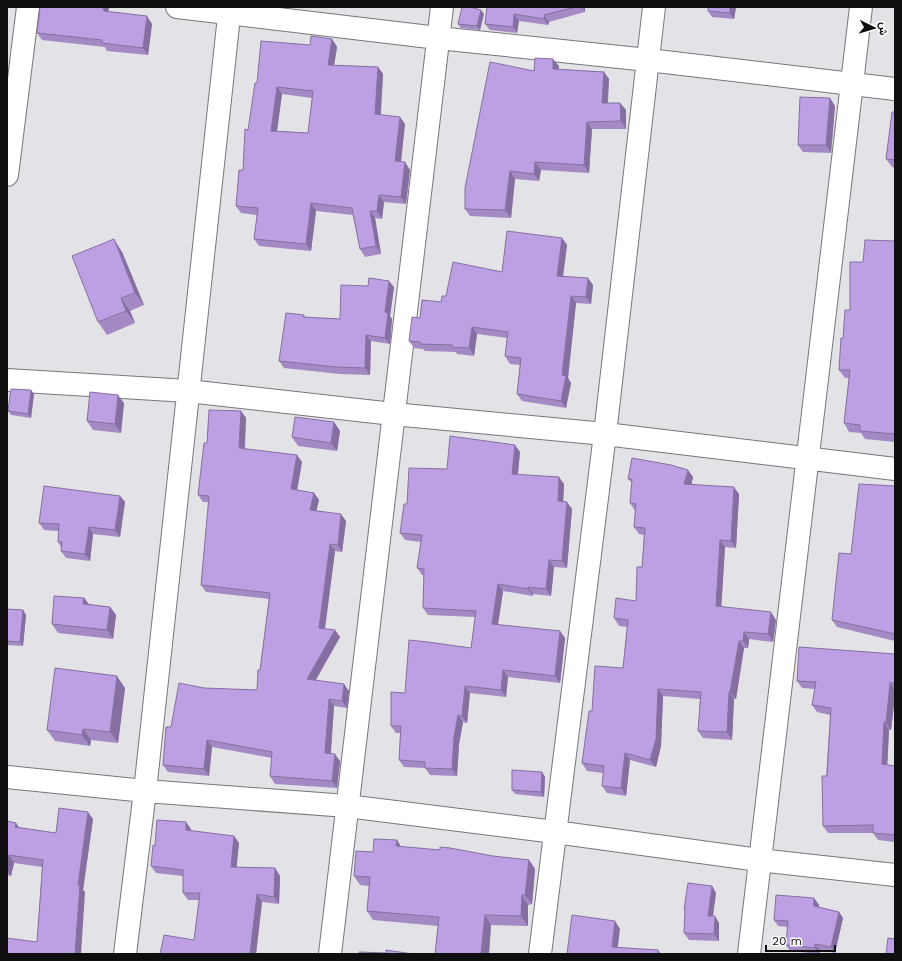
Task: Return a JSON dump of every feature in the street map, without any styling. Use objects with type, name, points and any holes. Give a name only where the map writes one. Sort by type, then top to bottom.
[{"type":"street","points":[[7,174],[28,7]]},
{"type":"street","points":[[178,7],[230,10],[438,38],[648,60],[895,89]]},
{"type":"street","points":[[330,954],[442,7]]},
{"type":"street","points":[[540,954],[605,434],[654,7]]},
{"type":"street","points":[[749,954],[861,7]]},
{"type":"street","points":[[125,954],[145,791],[230,10]]},
{"type":"street","points":[[7,380],[188,391],[393,414],[605,434],[895,469]]},
{"type":"street","points":[[7,778],[145,791],[347,806],[760,860],[895,875]]},
{"type":"building","points":[[40,7],[103,7],[104,11],[147,16],[143,48],[102,43],[102,40],[37,33]]},
{"type":"building","points":[[462,7],[470,7],[481,10],[477,26],[458,24]]},
{"type":"building","points":[[487,7],[576,7],[544,15],[544,19],[514,14],[513,27],[485,24]]},
{"type":"building","points":[[708,7],[730,7],[730,13],[708,11]]},
{"type":"building","points":[[311,36],[332,39],[328,65],[378,67],[375,114],[400,117],[395,161],[405,162],[401,197],[379,195],[377,211],[370,211],[376,246],[360,249],[352,208],[311,203],[306,244],[254,239],[258,208],[236,206],[239,170],[243,170],[245,129],[248,130],[255,83],[257,83],[261,41],[310,45]],"holes":[[[277,87],[313,91],[308,133],[271,131]]]},
{"type":"building","points":[[535,58],[553,59],[553,69],[604,72],[602,103],[620,103],[621,121],[587,122],[584,165],[535,162],[534,174],[510,171],[505,210],[465,209],[465,188],[490,62],[534,71]]},
{"type":"building","points":[[800,97],[830,98],[826,145],[798,145]]},
{"type":"building","points":[[892,112],[895,112],[895,160],[886,159]]},
{"type":"building","points":[[507,231],[562,238],[557,276],[588,278],[586,297],[571,296],[562,375],[566,376],[561,401],[517,394],[521,358],[505,356],[508,332],[472,327],[469,348],[452,347],[452,345],[420,344],[420,342],[409,341],[412,317],[420,318],[422,300],[441,302],[442,296],[446,296],[453,262],[502,272]]},
{"type":"building","points":[[114,239],[135,293],[121,298],[126,311],[98,322],[72,256]]},
{"type":"building","points":[[865,240],[895,241],[895,434],[860,431],[860,425],[844,423],[850,370],[839,370],[841,338],[843,338],[845,310],[850,310],[850,262],[863,262]]},
{"type":"building","points":[[369,278],[389,281],[385,312],[388,313],[385,338],[366,335],[365,368],[336,367],[279,361],[286,313],[304,315],[303,317],[340,319],[341,285],[368,286]]},
{"type":"building","points":[[11,389],[31,390],[28,414],[8,411]]},
{"type":"building","points":[[90,392],[118,395],[115,424],[87,421]]},
{"type":"building","points":[[209,410],[241,411],[239,448],[297,455],[291,489],[314,493],[310,510],[341,514],[338,545],[330,544],[319,628],[335,630],[307,679],[344,684],[342,701],[329,699],[325,753],[335,754],[332,781],[270,776],[272,752],[207,740],[204,769],[163,765],[166,727],[171,727],[179,683],[204,688],[257,690],[258,670],[260,670],[270,593],[201,585],[209,496],[198,495],[204,443],[207,443]]},
{"type":"building","points":[[295,417],[334,422],[331,443],[292,437]]},
{"type":"building","points":[[450,436],[515,445],[512,474],[559,477],[558,501],[567,502],[562,561],[549,560],[546,589],[528,587],[528,589],[498,584],[492,624],[560,631],[555,676],[503,670],[501,690],[465,686],[462,716],[458,715],[454,737],[452,769],[425,768],[425,762],[399,760],[401,726],[391,726],[391,692],[405,693],[409,640],[471,648],[476,611],[423,608],[424,569],[417,568],[422,535],[400,533],[404,504],[407,504],[409,468],[447,469]]},
{"type":"building","points":[[632,458],[671,465],[688,470],[684,484],[734,487],[731,541],[720,540],[716,606],[771,612],[768,634],[744,632],[743,641],[739,641],[729,692],[727,732],[698,731],[701,692],[658,689],[656,739],[650,760],[625,753],[621,788],[602,786],[604,766],[582,763],[589,711],[592,711],[595,666],[623,668],[628,620],[614,618],[616,598],[636,601],[637,567],[642,567],[645,528],[634,527],[636,504],[630,503],[632,479],[628,479]]},
{"type":"building","points":[[859,484],[895,486],[895,634],[832,620],[839,553],[851,554]]},
{"type":"building","points":[[44,486],[120,496],[115,530],[89,527],[85,554],[61,551],[62,542],[58,542],[59,524],[39,523]]},
{"type":"building","points":[[54,596],[84,598],[83,604],[110,607],[107,630],[52,624]]},
{"type":"building","points":[[7,609],[23,610],[20,642],[7,641]]},
{"type":"building","points":[[799,647],[895,654],[895,683],[890,683],[886,723],[884,722],[882,764],[895,766],[895,835],[873,833],[873,825],[823,826],[822,776],[827,776],[831,708],[812,705],[816,682],[797,681]]},
{"type":"building","points":[[55,668],[117,676],[110,732],[83,729],[82,735],[47,730]]},
{"type":"building","points":[[512,770],[542,772],[541,792],[512,790]]},
{"type":"building","points":[[59,808],[88,812],[78,885],[80,885],[75,954],[7,954],[7,938],[37,942],[43,860],[9,855],[7,866],[7,821],[16,823],[15,827],[56,833]]},
{"type":"building","points":[[157,820],[186,822],[186,830],[234,836],[231,867],[275,868],[274,897],[257,894],[250,954],[160,954],[164,935],[194,940],[200,893],[183,893],[183,870],[151,866],[153,845],[155,846]]},
{"type":"building","points":[[374,839],[397,840],[396,846],[440,850],[440,847],[450,848],[493,856],[529,860],[525,895],[522,895],[521,916],[485,915],[481,954],[435,954],[439,917],[367,911],[370,877],[354,876],[356,851],[373,852]]},
{"type":"building","points":[[688,883],[712,886],[708,916],[715,916],[714,934],[684,933],[684,909]]},
{"type":"building","points":[[776,895],[814,898],[814,906],[839,912],[831,947],[815,944],[815,948],[786,945],[788,921],[774,920]]},
{"type":"building","points":[[572,915],[615,921],[612,947],[658,950],[658,954],[567,954]]},
{"type":"building","points":[[888,938],[895,939],[895,954],[886,954]]},
{"type":"building","points":[[386,950],[413,954],[359,954],[359,952],[386,953]]}]
